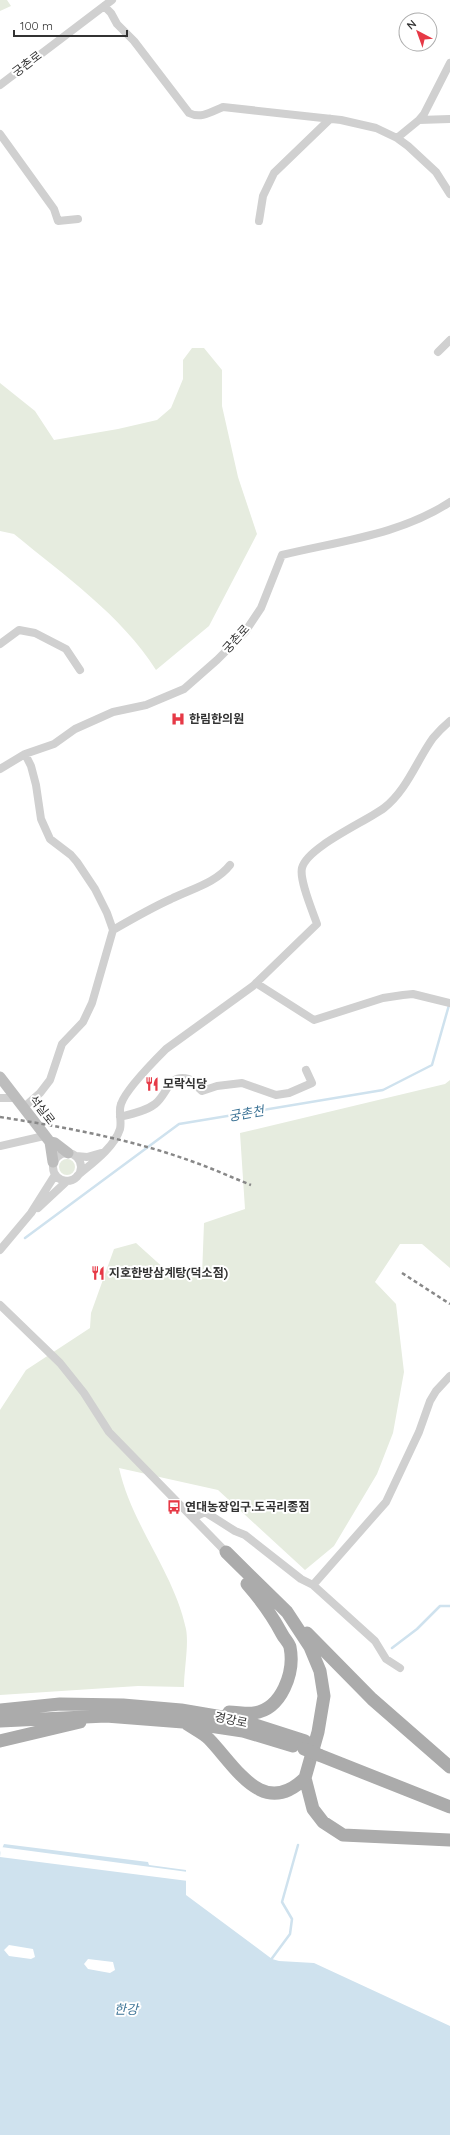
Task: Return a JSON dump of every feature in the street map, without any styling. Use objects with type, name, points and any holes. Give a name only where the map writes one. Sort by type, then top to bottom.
[{"type":"main road","points":[[226,1552],[372,1699],[450,1767]]},
{"type":"main road","points":[[187,1717],[254,1713],[275,1702],[286,1685],[289,1672],[290,1646],[267,1606],[241,1577],[226,1552]]},
{"type":"main road","points":[[187,1717],[208,1738],[244,1780],[261,1792],[282,1792],[295,1788],[305,1778],[318,1732],[324,1696],[318,1665],[310,1647],[287,1612]]},
{"type":"main road","name":"경강로","points":[[0,1710],[60,1704],[123,1705],[187,1717],[304,1745],[450,1798]]},
{"type":"main road","points":[[0,1741],[106,1716]]},
{"type":"main road","name":"경강로","points":[[0,1721],[106,1716],[187,1717]]},
{"type":"main road","name":"경강로","points":[[320,1750],[450,1806]]},
{"type":"main road","points":[[305,1778],[313,1809],[323,1822],[343,1835],[450,1840]]},
{"type":"street","name":"궁촌로","points":[[0,85],[112,0]]},
{"type":"street","points":[[104,6],[111,13],[117,24],[134,41],[189,112],[196,116],[223,107],[366,124],[397,138],[436,172],[450,194]]},
{"type":"street","points":[[397,138],[424,114],[450,63]]},
{"type":"street","points":[[259,221],[263,196],[274,173],[330,119]]},
{"type":"street","points":[[419,120],[450,119]]},
{"type":"street","points":[[0,134],[54,209],[58,221],[78,218]]},
{"type":"street","points":[[438,352],[450,340]]},
{"type":"street","name":"궁촌로","points":[[0,769],[25,754],[54,744],[75,729],[113,712],[146,705],[184,689],[245,632],[261,608],[282,555],[338,542],[379,535],[436,512],[450,502]]},
{"type":"street","points":[[0,644],[19,630],[35,633],[66,649],[80,670]]},
{"type":"street","points":[[31,1213],[67,1181],[77,1176],[101,1157],[120,1129],[121,1104],[155,1061],[166,1050],[256,983],[316,924],[302,868],[309,857],[319,848],[384,808],[394,798],[416,768],[433,738],[450,721]]},
{"type":"street","points":[[23,1108],[40,1093],[50,1080],[62,1044],[83,1022],[92,1003],[113,930],[108,913],[77,862],[71,855],[50,839],[41,819],[36,785],[31,766],[25,754]]},
{"type":"street","points":[[113,930],[169,900],[216,878],[223,874],[230,865]]},
{"type":"street","points":[[256,983],[314,1020],[383,998],[403,995],[413,994],[447,1002]]},
{"type":"street","points":[[120,1117],[155,1104],[171,1082],[177,1078],[189,1079],[202,1091],[217,1086],[242,1083],[276,1095],[288,1093],[312,1082],[306,1070]]},
{"type":"street","name":"석실로","points":[[0,1078],[47,1139],[55,1175]]},
{"type":"street","points":[[0,1098],[16,1098]]},
{"type":"street","points":[[0,1146],[47,1139],[72,1155],[80,1168],[77,1176]]},
{"type":"street","points":[[53,1162],[59,1155],[98,1155],[107,1149]]},
{"type":"street","points":[[0,1250],[31,1213],[55,1175],[67,1181]]},
{"type":"street","points":[[0,1305],[3,1310],[60,1363],[84,1393],[109,1432],[226,1552]]},
{"type":"street","points":[[313,1585],[386,1502],[419,1432],[430,1401],[436,1391],[450,1376]]},
{"type":"street","points":[[193,1518],[205,1512],[235,1531],[245,1535],[283,1565],[313,1585],[375,1641],[386,1659],[400,1668]]},
{"type":"shaded area","points":[[0,0],[7,0],[11,6],[0,11]]},
{"type":"shaded area","points":[[192,348],[204,348],[222,370],[222,406],[238,477],[257,534],[209,626],[156,670],[126,631],[91,597],[14,534],[0,531],[0,383],[35,411],[54,440],[118,429],[157,420],[171,408],[183,379],[183,360]]},
{"type":"shaded area","points":[[450,1080],[450,1268],[422,1244],[400,1244],[375,1282],[396,1304],[404,1372],[393,1433],[377,1474],[334,1546],[305,1570],[218,1490],[119,1468],[133,1510],[163,1568],[180,1608],[187,1635],[184,1687],[138,1686],[0,1695],[0,1410],[26,1370],[90,1328],[91,1313],[114,1249],[136,1243],[167,1271],[202,1276],[204,1223],[245,1209],[240,1133],[445,1084]]},
{"type":"shaded area","points":[[67,1159],[74,1164],[75,1167],[70,1174],[67,1175],[60,1170],[59,1167],[64,1160]]},
{"type":"water","name":"한강","points":[[4,1844],[148,1862],[149,1865],[186,1870],[186,1895],[272,1959],[279,1961],[314,1963],[450,2026],[450,2135],[0,2135],[0,1853]]},
{"type":"pier","points":[[1,1847],[188,1872],[188,1881],[0,1857]]},
{"type":"pier","points":[[9,1945],[33,1949],[35,1957],[31,1959],[9,1956],[4,1950]]},
{"type":"pier","points":[[88,1959],[113,1962],[115,1970],[110,1973],[88,1969],[84,1964]]},
{"type":"waterway","name":"궁촌천","points":[[25,1238],[179,1124],[383,1090],[432,1065],[449,1005]]},
{"type":"waterway","points":[[392,1648],[417,1629],[440,1606],[450,1606]]},
{"type":"waterway","points":[[270,1961],[290,1934],[292,1919],[282,1902],[298,1845]]},
{"type":"railway","points":[[0,1117],[48,1125],[144,1146],[168,1153],[251,1185]]},
{"type":"railway","points":[[402,1273],[450,1304]]},
{"type":"place","name":"한림한의원","points":[[178,719]]},
{"type":"place","name":"모락식당","points":[[152,1084]]},
{"type":"place","name":"지호한방삼계탕(덕소점)","points":[[98,1273]]},
{"type":"place","name":"연대농장입구.도곡리종점","points":[[174,1507]]}]
